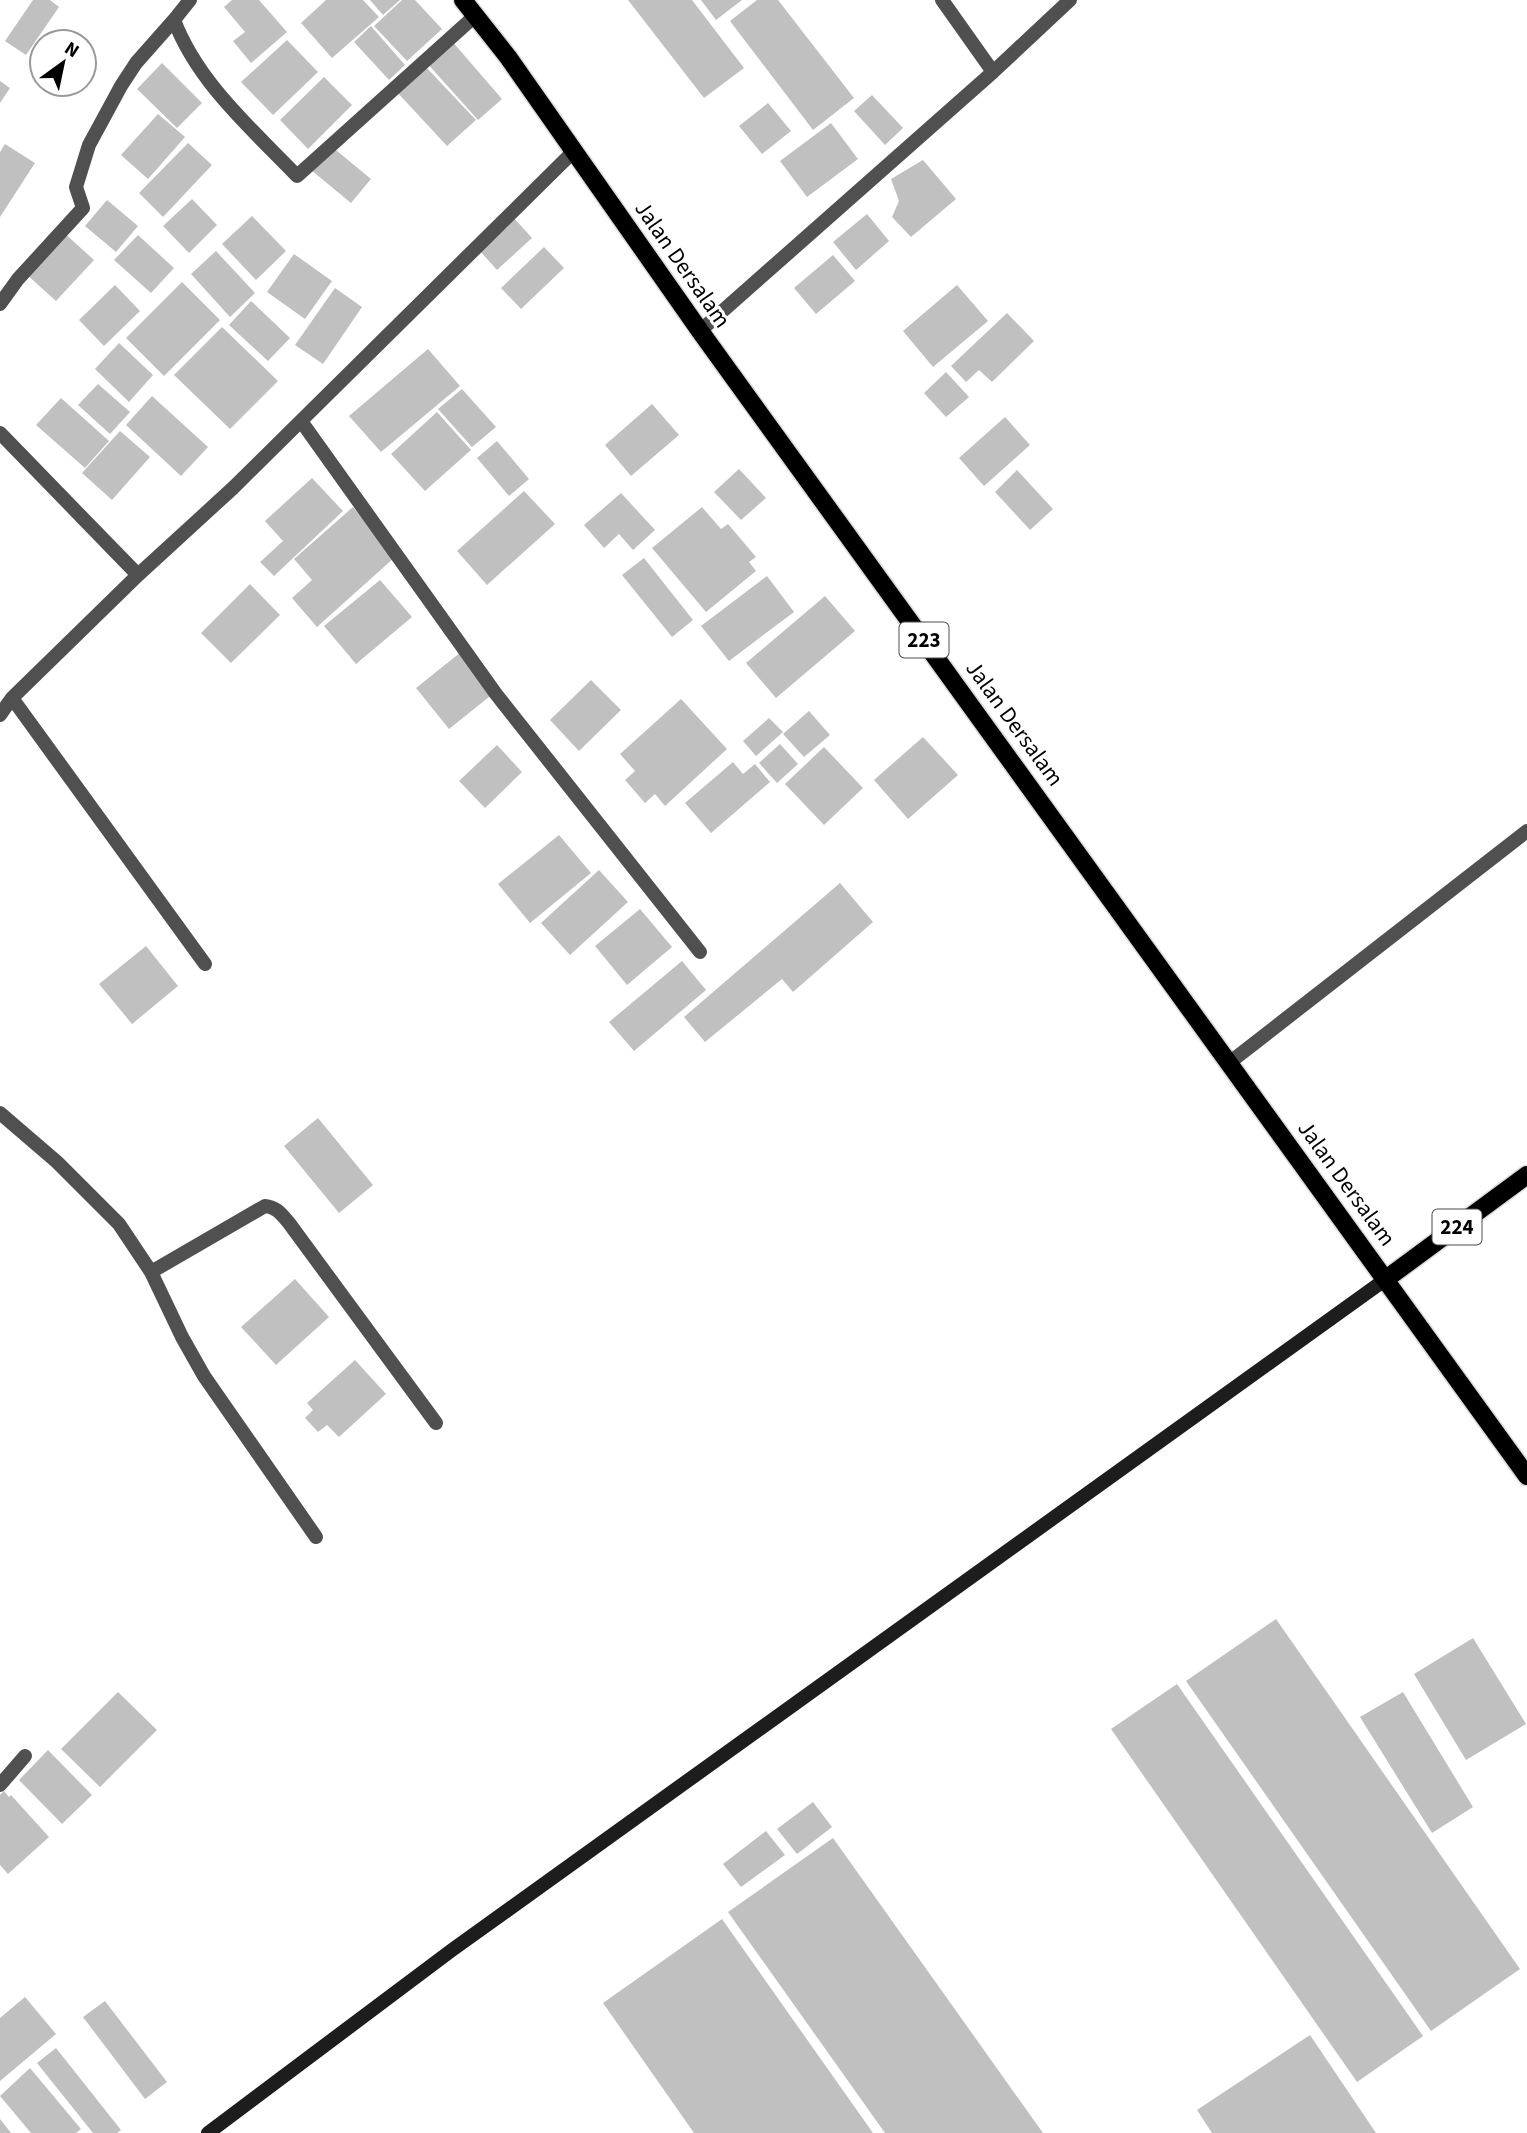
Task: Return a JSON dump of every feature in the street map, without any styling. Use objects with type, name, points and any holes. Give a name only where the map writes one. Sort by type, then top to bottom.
[{"type":"main road","name":"Jalan Dersalam","points":[[463,0],[1527,1476]]},
{"type":"main road","name":"224","points":[[1386,1279],[1527,1175]]},
{"type":"main road","points":[[208,2133],[452,1950],[1386,1279]]},
{"type":"street","points":[[0,304],[18,279],[83,208],[76,187],[89,145],[136,63],[190,0]]},
{"type":"street","points":[[943,0],[993,72]]},
{"type":"street","points":[[700,331],[993,72],[1070,0]]},
{"type":"street","points":[[174,20],[191,57],[210,84],[297,176],[476,15]]},
{"type":"street","points":[[0,715],[12,698],[138,575],[233,488],[574,151]]},
{"type":"street","points":[[301,421],[496,694],[700,952]]},
{"type":"street","points":[[0,433],[138,575]]},
{"type":"street","points":[[12,698],[205,964]]},
{"type":"street","points":[[1229,1063],[1527,831]]},
{"type":"street","points":[[0,1113],[57,1162],[119,1224],[152,1272],[191,1354],[316,1537]]},
{"type":"street","points":[[152,1272],[265,1206],[271,1207],[280,1212],[289,1223],[436,1423]]},
{"type":"street","points":[[0,1784],[25,1756]]},
{"type":"building","points":[[33,0],[50,0],[59,7],[45,28],[28,28],[26,55],[5,41]]},
{"type":"building","points":[[232,0],[259,0],[287,32],[251,63],[233,41],[245,32],[224,7]]},
{"type":"building","points":[[326,0],[363,0],[379,17],[332,58],[301,23]]},
{"type":"building","points":[[370,0],[400,0],[383,15]]},
{"type":"building","points":[[402,0],[415,0],[442,29],[407,61],[374,26]]},
{"type":"building","points":[[628,0],[692,0],[744,68],[704,98]]},
{"type":"building","points":[[701,0],[742,0],[716,20]]},
{"type":"building","points":[[757,0],[778,0],[854,98],[813,130],[730,21]]},
{"type":"building","points":[[371,26],[405,65],[389,80],[354,42]]},
{"type":"building","points":[[287,40],[318,72],[273,115],[241,82]]},
{"type":"building","points":[[451,40],[502,99],[478,120],[426,62]]},
{"type":"building","points":[[162,63],[202,103],[177,128],[137,89]]},
{"type":"building","points":[[424,65],[476,120],[447,146],[396,91]]},
{"type":"building","points":[[324,77],[352,105],[308,149],[280,120]]},
{"type":"building","points":[[0,81],[10,88],[0,103]]},
{"type":"building","points":[[872,95],[903,128],[885,145],[854,111]]},
{"type":"building","points":[[768,103],[791,131],[762,154],[739,126]]},
{"type":"building","points":[[158,114],[185,137],[148,179],[121,155]]},
{"type":"building","points":[[831,123],[858,159],[807,197],[780,161]]},
{"type":"building","points":[[188,143],[212,165],[163,217],[139,193]]},
{"type":"building","points":[[5,144],[35,163],[0,217],[0,152]]},
{"type":"building","points":[[331,146],[371,179],[351,203],[311,170]]},
{"type":"building","points":[[923,160],[956,199],[911,237],[892,217],[899,201],[891,179]]},
{"type":"building","points":[[192,199],[217,225],[189,253],[163,226]]},
{"type":"building","points":[[107,200],[138,226],[116,252],[85,226]]},
{"type":"building","points":[[867,214],[889,241],[856,270],[833,242]]},
{"type":"building","points":[[252,216],[286,251],[256,280],[222,244]]},
{"type":"building","points":[[513,217],[532,238],[497,270],[478,249]]},
{"type":"building","points":[[62,231],[94,260],[56,301],[25,273]]},
{"type":"building","points":[[138,235],[174,268],[151,293],[114,260]]},
{"type":"building","points":[[544,247],[564,268],[521,309],[501,288]]},
{"type":"building","points":[[216,251],[255,293],[230,317],[191,274]]},
{"type":"building","points":[[294,254],[332,281],[305,319],[267,292]]},
{"type":"building","points":[[833,255],[855,281],[816,314],[794,288]]},
{"type":"building","points":[[182,282],[220,320],[164,376],[126,338]]},
{"type":"building","points":[[115,285],[140,311],[104,346],[79,320]]},
{"type":"building","points":[[957,285],[988,321],[933,367],[903,331]]},
{"type":"building","points":[[335,288],[362,307],[323,364],[295,345]]},
{"type":"building","points":[[251,301],[290,338],[268,361],[229,325]]},
{"type":"building","points":[[1007,313],[1034,341],[992,382],[979,370],[966,382],[951,366]]},
{"type":"building","points":[[222,327],[278,381],[230,429],[174,375]]},
{"type":"building","points":[[119,343],[153,375],[129,402],[95,369]]},
{"type":"building","points":[[428,349],[460,386],[381,452],[349,416]]},
{"type":"building","points":[[946,372],[969,397],[946,417],[924,393]]},
{"type":"building","points":[[98,384],[130,412],[110,434],[78,405]]},
{"type":"building","points":[[462,389],[496,427],[472,447],[438,409]]},
{"type":"building","points":[[152,396],[208,447],[181,476],[126,425]]},
{"type":"building","points":[[61,398],[109,441],[85,468],[36,425]]},
{"type":"building","points":[[652,404],[679,435],[631,476],[605,445]]},
{"type":"building","points":[[437,412],[471,450],[425,491],[391,454]]},
{"type":"building","points":[[1005,417],[1030,445],[984,486],[959,458]]},
{"type":"building","points":[[120,431],[150,457],[112,500],[82,473]]},
{"type":"building","points":[[497,441],[529,479],[509,496],[477,458]]},
{"type":"building","points":[[739,469],[766,498],[741,520],[714,492]]},
{"type":"building","points":[[1017,470],[1053,509],[1030,530],[995,492]]},
{"type":"building","points":[[312,478],[343,511],[274,576],[260,562],[283,541],[265,521]]},
{"type":"building","points":[[524,491],[555,524],[487,585],[457,551]]},
{"type":"building","points":[[621,493],[655,530],[633,550],[619,534],[604,548],[584,525]]},
{"type":"building","points":[[353,507],[395,557],[317,627],[292,598],[312,580],[294,559]]},
{"type":"building","points":[[702,507],[721,529],[728,524],[756,557],[749,562],[756,571],[706,612],[652,548]]},
{"type":"building","points":[[644,558],[693,620],[672,637],[622,575]]},
{"type":"building","points":[[767,576],[794,612],[729,661],[701,626]]},
{"type":"building","points":[[380,580],[412,617],[356,664],[324,626]]},
{"type":"building","points":[[250,584],[280,615],[231,663],[201,633]]},
{"type":"building","points":[[825,596],[855,631],[776,698],[746,663]]},
{"type":"building","points":[[461,652],[494,693],[449,729],[416,688]]},
{"type":"building","points":[[591,680],[621,710],[579,751],[550,720]]},
{"type":"building","points":[[681,699],[727,749],[665,806],[655,794],[645,803],[625,780],[635,771],[620,754]]},
{"type":"building","points":[[809,711],[830,735],[804,757],[783,734]]},
{"type":"building","points":[[769,718],[783,732],[756,756],[743,741]]},
{"type":"building","points":[[923,737],[958,775],[908,819],[874,780]]},
{"type":"building","points":[[780,744],[798,764],[777,783],[759,763]]},
{"type":"building","points":[[497,745],[522,772],[485,808],[459,781]]},
{"type":"building","points":[[824,747],[863,788],[824,825],[785,784]]},
{"type":"building","points":[[733,762],[743,774],[755,764],[770,782],[711,833],[685,803]]},
{"type":"building","points":[[559,835],[591,873],[530,923],[498,884]]},
{"type":"building","points":[[599,870],[628,902],[570,955],[541,923]]},
{"type":"building","points":[[840,883],[873,922],[793,992],[782,979],[705,1042],[684,1017]]},
{"type":"building","points":[[640,909],[672,947],[627,985],[595,946]]},
{"type":"building","points":[[146,946],[178,986],[132,1024],[99,984]]},
{"type":"building","points":[[682,961],[706,990],[634,1051],[609,1022]]},
{"type":"building","points":[[318,1118],[373,1185],[339,1213],[284,1146]]},
{"type":"building","points":[[295,1279],[329,1317],[276,1365],[241,1327]]},
{"type":"building","points":[[355,1360],[386,1394],[339,1437],[327,1425],[318,1432],[305,1418],[313,1410],[307,1403]]},
{"type":"building","points":[[1276,1619],[1520,1969],[1431,2031],[1186,1681]]},
{"type":"building","points":[[1473,1638],[1526,1724],[1466,1760],[1414,1674]]},
{"type":"building","points":[[1177,1684],[1423,2036],[1357,2082],[1111,1729]]},
{"type":"building","points":[[118,1692],[157,1730],[100,1787],[61,1749]]},
{"type":"building","points":[[1403,1692],[1473,1807],[1432,1833],[1360,1717]]},
{"type":"building","points":[[48,1750],[92,1795],[62,1824],[19,1780]]},
{"type":"building","points":[[4,1791],[9,1797],[11,1795],[49,1837],[8,1874],[0,1865],[0,1795]]},
{"type":"building","points":[[813,1802],[832,1827],[797,1854],[777,1829]]},
{"type":"building","points":[[766,1831],[785,1855],[741,1887],[723,1864]]},
{"type":"building","points":[[833,1838],[1043,2133],[885,2133],[728,1912]]},
{"type":"building","points":[[722,1919],[873,2133],[694,2133],[603,2003]]},
{"type":"building","points":[[25,1997],[56,2034],[0,2081],[0,2018]]},
{"type":"building","points":[[105,2001],[167,2082],[145,2099],[83,2017]]},
{"type":"building","points":[[1310,2035],[1376,2133],[1212,2133],[1197,2110]]},
{"type":"building","points":[[56,2048],[121,2130],[117,2133],[93,2133],[37,2063]]},
{"type":"building","points":[[30,2068],[81,2129],[76,2133],[31,2133],[0,2096]]},
{"type":"building","points":[[0,2119],[11,2133],[0,2133]]}]
